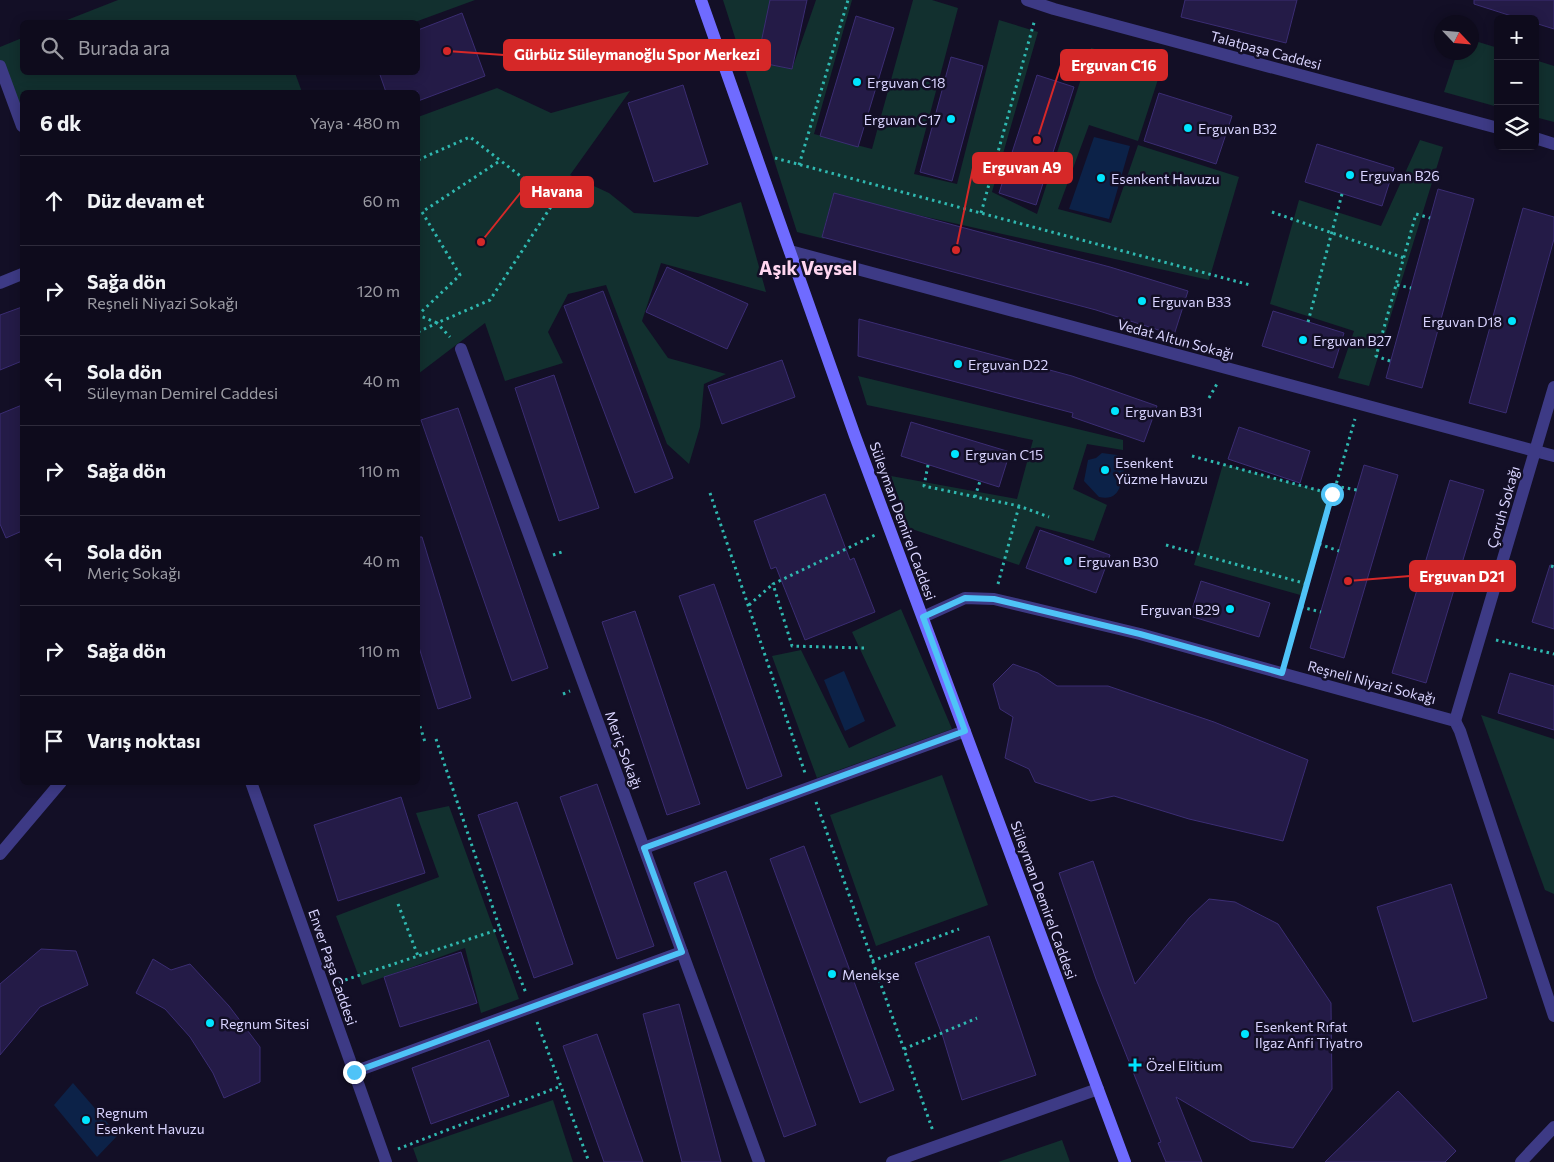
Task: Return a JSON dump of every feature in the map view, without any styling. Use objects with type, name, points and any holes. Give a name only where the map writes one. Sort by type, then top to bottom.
[{"type":"main road","name":"Süleyman Demirel Caddesi","points":[[702,0],[889,528],[1125,1162]]},
{"type":"street","name":"Talatpaşa Caddesi","points":[[1033,2],[1494,127]]},
{"type":"street","points":[[0,66],[20,121]]},
{"type":"street","points":[[1539,139],[1554,144]]},
{"type":"street","name":"Vedat Altun Sokağı","points":[[790,251],[1554,456]]},
{"type":"street","points":[[0,283],[20,275]]},
{"type":"street","name":"Meriç Sokağı","points":[[461,349],[759,1162]]},
{"type":"street","name":"Çoruh Sokağı","points":[[1455,721],[1554,387]]},
{"type":"street","name":"Reşneli Niyazi Sokağı","points":[[923,617],[965,598],[994,599],[1140,634],[1455,721]]},
{"type":"street","points":[[1455,721],[1530,938],[1554,1016]]},
{"type":"street","points":[[644,848],[965,731]]},
{"type":"street","points":[[0,854],[59,785]]},
{"type":"street","name":"Enver Paşa Caddesi","points":[[252,785],[384,1158]]},
{"type":"street","points":[[354,1072],[682,952]]},
{"type":"street","points":[[892,1162],[1098,1089]]},
{"type":"street","points":[[1521,1162],[1554,1127]]},
{"type":"path","points":[[799,165],[848,0]]},
{"type":"path","points":[[981,213],[1033,2]]},
{"type":"path","points":[[420,159],[470,137],[554,202],[490,300],[420,331]]},
{"type":"path","points":[[755,152],[1250,285]]},
{"type":"path","points":[[420,313],[460,274],[422,212],[500,160]]},
{"type":"path","points":[[1308,322],[1342,194]]},
{"type":"path","points":[[1272,212],[1404,258]]},
{"type":"path","points":[[1390,361],[1376,356],[1416,214],[1430,218]]},
{"type":"path","points":[[1396,285],[1410,288]]},
{"type":"path","points":[[420,316],[437,323],[461,349]]},
{"type":"path","points":[[1282,673],[1359,404]]},
{"type":"path","points":[[1192,456],[1332,494]]},
{"type":"path","points":[[928,465],[924,486],[1019,506],[1048,517]]},
{"type":"path","points":[[975,497],[980,481]]},
{"type":"path","points":[[1335,486],[1357,490]]},
{"type":"path","points":[[710,494],[810,787],[938,1146]]},
{"type":"path","points":[[994,599],[1019,506]]},
{"type":"path","points":[[748,605],[772,584],[889,528]]},
{"type":"path","points":[[1166,544],[1307,584]]},
{"type":"path","points":[[1319,544],[1339,551]]},
{"type":"path","points":[[772,584],[792,646],[864,648]]},
{"type":"path","points":[[1301,607],[1320,612]]},
{"type":"path","points":[[1480,636],[1554,654]]},
{"type":"path","points":[[420,726],[426,742]]},
{"type":"path","points":[[436,739],[500,929],[589,1162]]},
{"type":"path","points":[[398,904],[418,956]]},
{"type":"path","points":[[872,961],[959,928]]},
{"type":"path","points":[[324,988],[500,929]]},
{"type":"path","points":[[904,1049],[977,1018]]},
{"type":"path","points":[[384,1158],[561,1086]]},
{"type":"green space","points":[[118,0],[475,0],[420,20],[67,20]]},
{"type":"green space","points":[[723,0],[770,0],[758,61],[792,69],[816,0],[852,0],[814,134],[872,149],[913,0],[932,0],[958,8],[914,174],[957,184],[999,20],[1038,32],[992,192],[1037,214],[1091,48],[1162,67],[1138,141],[1089,125],[1058,209],[1111,223],[1138,145],[1239,177],[1209,280],[904,212],[834,193],[822,236],[825,239],[797,232]]},
{"type":"green space","points":[[20,39],[20,75],[296,75],[301,90],[20,90],[20,120],[0,62],[0,47]]},
{"type":"green space","points":[[1479,42],[1494,47],[1494,106],[1444,92],[1455,60],[1479,60]]},
{"type":"green space","points":[[1539,61],[1554,66],[1554,122],[1539,118]]},
{"type":"green space","points":[[497,88],[551,113],[630,91],[570,175],[609,193],[634,213],[698,217],[741,202],[766,292],[661,263],[642,321],[668,358],[726,374],[704,384],[700,427],[689,464],[667,444],[606,285],[568,294],[548,332],[563,363],[505,381],[485,323],[420,372],[420,116]]},
{"type":"green space","points":[[1420,140],[1443,147],[1369,386],[1338,378],[1354,331],[1270,304],[1299,200],[1381,226]]},
{"type":"green space","points":[[858,376],[1123,440],[1123,450],[1087,444],[1073,489],[1107,505],[1094,541],[1036,526],[1019,565],[909,528],[891,476],[1017,499],[1033,440],[867,405]]},
{"type":"green space","points":[[1223,464],[1332,494],[1304,596],[1194,565]]},
{"type":"green space","points":[[901,609],[952,729],[817,778],[772,656],[801,650],[849,748],[896,726],[852,632]]},
{"type":"green space","points":[[1481,715],[1554,739],[1554,894],[1545,890]]},
{"type":"green space","points":[[942,775],[988,905],[876,946],[830,815]]},
{"type":"green space","points":[[449,806],[519,999],[481,1013],[465,948],[362,985],[336,916],[439,877],[416,813]]},
{"type":"green space","points":[[553,1100],[573,1162],[418,1162],[413,1148]]},
{"type":"green space","points":[[1062,1140],[1070,1162],[998,1162]]},
{"type":"water","name":"Esenkent Havuzu","points":[[1094,137],[1130,146],[1109,219],[1069,209]]},
{"type":"water","name":"Esenkent Yüzme Havuzu","points":[[1102,453],[1117,455],[1125,464],[1119,489],[1107,498],[1099,497],[1084,481],[1088,460],[1096,458]]},
{"type":"water","points":[[844,671],[865,721],[845,731],[824,680]]},
{"type":"water","name":"Regnum Esenkent Havuzu","points":[[73,1083],[118,1135],[97,1157],[54,1105]]},
{"type":"building","points":[[770,0],[807,0],[792,69],[757,62]]},
{"type":"building","points":[[1185,0],[1297,0],[1286,43],[1181,17]]},
{"type":"building","points":[[1474,0],[1554,0],[1554,29],[1539,24],[1539,15],[1508,15],[1474,4]]},
{"type":"building","points":[[462,13],[485,76],[420,100],[420,90],[385,90],[380,75],[420,75],[420,29]]},
{"type":"building","name":"Erguvan C18","points":[[856,16],[894,28],[858,147],[820,136]]},
{"type":"building","name":"Erguvan C17","points":[[951,57],[983,66],[952,181],[920,172]]},
{"type":"building","points":[[1037,75],[1074,87],[1036,205],[999,193]]},
{"type":"building","points":[[683,85],[708,164],[654,182],[628,103]]},
{"type":"building","name":"Erguvan B32","points":[[1159,93],[1232,116],[1216,164],[1144,141]]},
{"type":"building","name":"Erguvan B26","points":[[1317,144],[1394,168],[1382,206],[1305,182]]},
{"type":"building","points":[[1438,189],[1474,199],[1422,388],[1386,378]]},
{"type":"building","points":[[834,193],[1110,267],[1188,291],[1174,335],[1096,310],[822,237]]},
{"type":"building","name":"Erguvan D18","points":[[1523,208],[1554,217],[1554,239],[1506,413],[1469,403]]},
{"type":"building","points":[[667,267],[748,304],[727,349],[646,312]]},
{"type":"building","points":[[603,291],[673,478],[635,493],[564,306]]},
{"type":"building","points":[[20,308],[20,362],[0,370],[0,315]]},
{"type":"building","name":"Erguvan B27","points":[[1273,311],[1344,333],[1333,368],[1262,346]]},
{"type":"building","name":"Erguvan D22","points":[[859,319],[1072,376],[1157,406],[1144,442],[1072,417],[1073,413],[858,356]]},
{"type":"building","points":[[782,360],[795,397],[722,424],[708,386]]},
{"type":"building","points":[[554,375],[599,508],[559,521],[515,388]]},
{"type":"building","points":[[20,406],[20,532],[6,538],[0,524],[0,414]]},
{"type":"building","points":[[458,408],[548,668],[512,681],[421,420]]},
{"type":"building","name":"Erguvan C15","points":[[911,422],[1010,452],[999,487],[901,456]]},
{"type":"building","points":[[1239,427],[1310,451],[1300,483],[1228,459]]},
{"type":"building","points":[[1364,465],[1398,475],[1344,658],[1310,648]]},
{"type":"building","points":[[1450,480],[1484,490],[1426,683],[1392,673]]},
{"type":"building","points":[[825,494],[850,560],[854,558],[875,612],[805,640],[776,567],[771,569],[754,521]]},
{"type":"building","name":"Erguvan B30","points":[[1040,530],[1110,555],[1096,593],[1026,568]]},
{"type":"building","points":[[420,537],[422,537],[471,698],[438,709],[420,650]]},
{"type":"building","points":[[1550,565],[1554,566],[1554,629],[1532,622]]},
{"type":"building","name":"Erguvan B29","points":[[1201,581],[1270,603],[1259,637],[1190,616]]},
{"type":"building","points":[[714,584],[782,776],[747,789],[679,596]]},
{"type":"building","points":[[635,611],[700,804],[667,815],[602,622]]},
{"type":"building","points":[[1013,664],[1038,673],[1057,686],[1108,686],[1214,722],[1308,760],[1283,841],[1189,819],[1114,796],[1091,801],[1035,782],[1029,769],[1005,758],[1013,717],[1000,709],[993,684]]},
{"type":"building","points":[[1510,673],[1554,686],[1554,730],[1498,713]]},
{"type":"building","points":[[597,784],[654,946],[617,959],[560,797]]},
{"type":"building","points":[[401,797],[425,873],[338,901],[314,825]]},
{"type":"building","points":[[517,802],[573,964],[534,978],[478,815]]},
{"type":"building","name":"Menekşe","points":[[804,846],[894,1090],[860,1103],[770,859]]},
{"type":"building","name":"Esenkent Rıfat Ilgaz Anfi Tiyatro","points":[[1093,861],[1135,984],[1189,918],[1209,899],[1235,902],[1278,924],[1331,1003],[1332,1089],[1293,1148],[1251,1141],[1176,1097],[1202,1162],[1166,1162],[1158,1143],[1161,1142],[1096,979],[1059,873]]},
{"type":"building","points":[[726,871],[816,1125],[784,1137],[694,883]]},
{"type":"building","points":[[1451,884],[1487,998],[1413,1022],[1377,907]]},
{"type":"building","points":[[989,936],[1036,1075],[962,1100],[943,1037],[915,963]]},
{"type":"building","points":[[41,949],[76,951],[88,985],[40,1007],[0,1055],[0,984]]},
{"type":"building","points":[[461,952],[477,1003],[400,1027],[384,977]]},
{"type":"building","name":"Regnum Sitesi","points":[[153,959],[171,970],[190,964],[229,1006],[260,1047],[260,1082],[224,1098],[213,1073],[190,1037],[165,1009],[136,993]]},
{"type":"building","points":[[679,1004],[721,1162],[682,1162],[643,1014]]},
{"type":"building","points":[[597,1034],[643,1162],[604,1162],[563,1046]]},
{"type":"building","points":[[489,1040],[509,1096],[431,1124],[412,1068]]},
{"type":"building","points":[[1398,1091],[1456,1151],[1445,1162],[1325,1162]]},
{"type":"place","name":"Gürbüz Süleymanoğlu Spor Merkezi","points":[[447,51]]},
{"type":"place","name":"Erguvan C18","points":[[857,82]]},
{"type":"place","name":"Erguvan C17","points":[[951,119]]},
{"type":"place","name":"Erguvan B32","points":[[1188,128]]},
{"type":"place","name":"Erguvan C16","points":[[1037,140]]},
{"type":"place","name":"Erguvan B26","points":[[1350,175]]},
{"type":"place","name":"Esenkent Havuzu","points":[[1101,178]]},
{"type":"place","name":"Havana","points":[[481,242]]},
{"type":"place","name":"Erguvan A9","points":[[956,250]]},
{"type":"place","name":"Erguvan B33","points":[[1142,301]]},
{"type":"place","name":"Erguvan D18","points":[[1512,321]]},
{"type":"place","name":"Erguvan B27","points":[[1303,340]]},
{"type":"place","name":"Erguvan D22","points":[[958,364]]},
{"type":"place","name":"Erguvan B31","points":[[1115,411]]},
{"type":"place","name":"Erguvan C15","points":[[955,454]]},
{"type":"place","name":"Esenkent Yüzme Havuzu","points":[[1105,470]]},
{"type":"place","name":"Erguvan B30","points":[[1068,561]]},
{"type":"place","name":"Erguvan D21","points":[[1348,581]]},
{"type":"place","name":"Erguvan B29","points":[[1230,609]]},
{"type":"place","name":"Menekşe","points":[[832,974]]},
{"type":"place","name":"Regnum Sitesi","points":[[210,1023]]},
{"type":"place","name":"Esenkent Rıfat Ilgaz Anfi Tiyatro","points":[[1245,1034]]},
{"type":"place","name":"Özel Elitium","points":[[1135,1065]]},
{"type":"place","name":"Regnum Esenkent Havuzu","points":[[86,1120]]},
{"type":"district","name":"Aşık Veysel","points":[[808,267]]},
{"type":"route","points":[[354,1072],[682,952],[644,848],[965,731],[923,617],[965,598],[994,599],[1140,634],[1282,673],[1332,494]]}]
